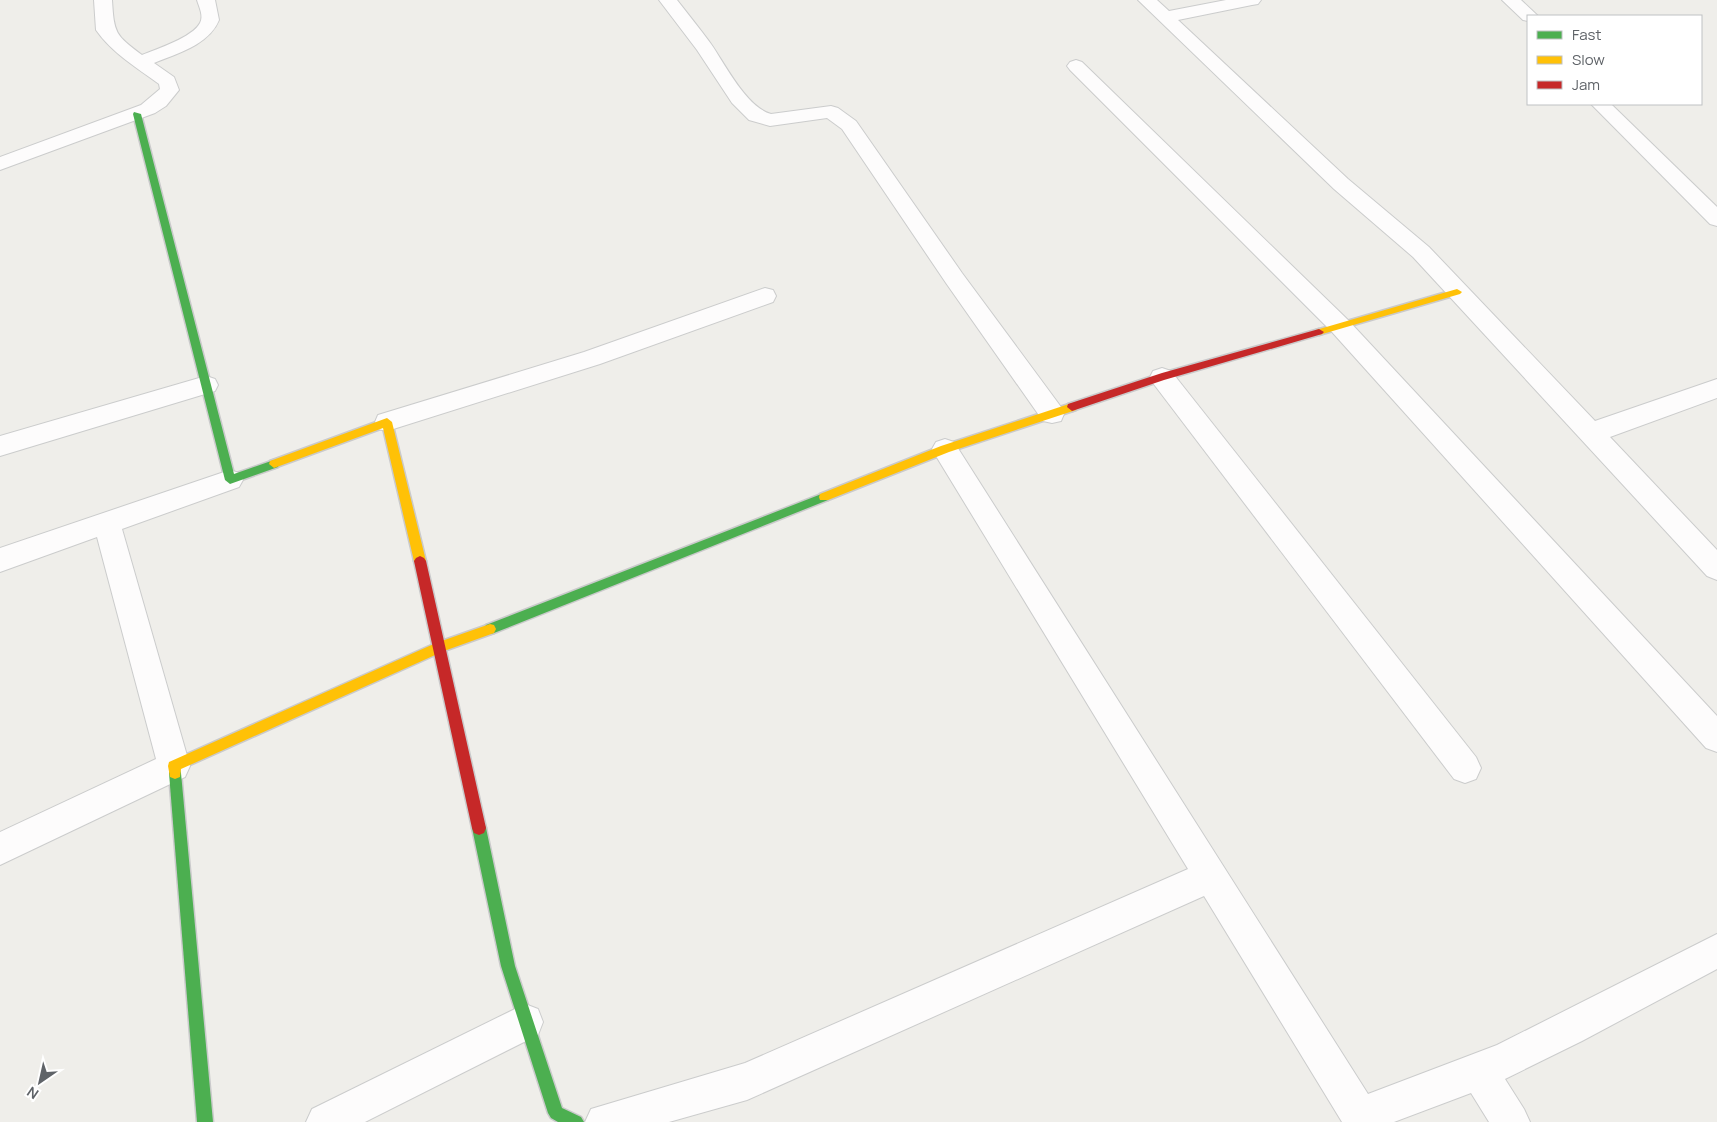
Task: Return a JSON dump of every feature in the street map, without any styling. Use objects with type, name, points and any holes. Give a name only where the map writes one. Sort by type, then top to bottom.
[{"type":"street","points":[[0,164],[137,114],[159,102],[170,90],[167,81],[118,46],[105,30],[103,0]]},
{"type":"street","points":[[141,62],[201,33],[209,23],[210,15],[206,0]]},
{"type":"street","points":[[668,0],[704,47],[739,99],[756,116],[770,120],[831,112],[849,124],[954,278],[1052,414]]},
{"type":"street","points":[[1147,0],[1342,184],[1421,252],[1717,568]]},
{"type":"street","points":[[1167,17],[1252,0]]},
{"type":"street","points":[[1511,0],[1528,15]]},
{"type":"street","points":[[1076,66],[1340,326],[1717,738]]},
{"type":"street","points":[[1601,105],[1717,219]]},
{"type":"street","points":[[137,114],[230,480]]},
{"type":"street","points":[[0,848],[174,766],[440,647],[544,609],[945,449],[1162,377],[1457,292]]},
{"type":"street","points":[[0,560],[230,480],[388,422],[592,358],[765,296]]},
{"type":"street","points":[[1162,377],[1465,768]]},
{"type":"street","points":[[0,446],[206,385]]},
{"type":"street","points":[[1591,432],[1609,428],[1717,388]]},
{"type":"street","points":[[388,422],[440,647],[508,966],[556,1113],[576,1122]]},
{"type":"street","points":[[945,449],[1210,876],[1353,1119],[1479,1072],[1532,1049],[1656,981],[1717,951]]},
{"type":"street","points":[[107,523],[174,766],[205,1122]]},
{"type":"street","points":[[604,1122],[748,1081],[1210,876]]},
{"type":"street","points":[[325,1122],[525,1022]]},
{"type":"street","points":[[1479,1072],[1511,1122]]},
{"type":"traffic: fast","points":[[137,114],[230,480],[274,464]]},
{"type":"traffic: fast","points":[[490,629],[824,497]]},
{"type":"traffic: fast","points":[[175,773],[205,1122]]},
{"type":"traffic: fast","points":[[479,828],[508,966],[556,1113],[576,1122]]},
{"type":"traffic: slow","points":[[1319,332],[1457,292]]},
{"type":"traffic: slow","points":[[824,497],[945,449],[1072,407]]},
{"type":"traffic: slow","points":[[274,464],[387,422],[420,561]]},
{"type":"traffic: slow","points":[[175,773],[174,766],[440,647],[490,629]]},
{"type":"traffic: jam","points":[[1072,407],[1162,377],[1319,332]]},
{"type":"traffic: jam","points":[[420,561],[479,828]]}]
